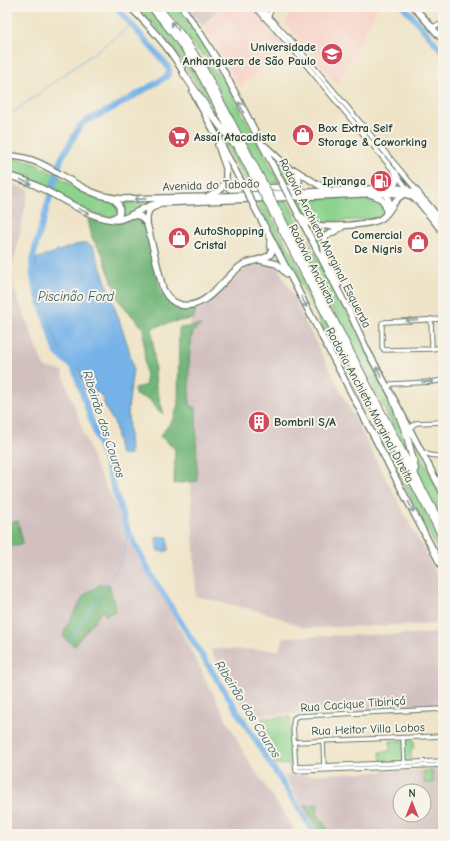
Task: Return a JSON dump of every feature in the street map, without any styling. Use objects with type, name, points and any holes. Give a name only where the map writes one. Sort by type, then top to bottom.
[{"type":"highway","name":"Rodovia Anchieta","points":[[151,7],[176,37],[195,65],[215,100],[246,162],[260,182]]},
{"type":"highway","name":"Rodovia Anchieta","points":[[158,7],[177,28],[197,59],[260,182],[393,434],[418,478],[443,528]]},
{"type":"highway","points":[[184,74],[246,162]]},
{"type":"highway","name":"Rodovia Anchieta","points":[[272,204],[388,435],[443,538]]},
{"type":"highway","points":[[393,399],[407,436],[418,478]]},
{"type":"main road","name":"Rodovia Anchieta Marginal Direita","points":[[130,7],[162,40],[184,74],[443,569]]},
{"type":"main road","name":"Rodovia Anchieta Marginal Esquerda","points":[[182,7],[221,66],[351,315],[367,350],[443,493]]},
{"type":"main road","points":[[414,7],[443,40]]},
{"type":"main road","points":[[254,130],[269,151],[289,167],[331,191]]},
{"type":"main road","points":[[216,135],[226,168],[227,186],[233,190],[296,187],[299,182],[299,178],[289,167]]},
{"type":"main road","name":"Avenida do Taboão","points":[[7,156],[21,157],[35,161],[93,192],[110,198],[134,199],[207,197],[391,188],[406,191],[420,199]]},
{"type":"main road","points":[[7,160],[21,157]]},
{"type":"main road","points":[[391,188],[396,182],[396,171]]},
{"type":"main road","points":[[8,175],[42,189],[81,210],[110,220],[119,215],[120,208],[117,202],[110,198]]},
{"type":"main road","points":[[207,197],[220,190],[226,180]]},
{"type":"main road","points":[[378,189],[384,193],[389,201],[388,211]]},
{"type":"main road","points":[[296,211],[305,221],[321,226],[375,222],[382,219],[398,197],[406,191]]},
{"type":"main road","name":"Avenida do Taboão","points":[[110,220],[119,220],[132,215],[145,207],[160,203],[406,191]]},
{"type":"main road","points":[[366,194],[377,196],[382,199],[388,211]]},
{"type":"main road","points":[[420,199],[443,224]]},
{"type":"main road","points":[[420,199],[443,232]]},
{"type":"main road","points":[[160,203],[149,210],[147,216],[148,224],[163,289],[168,297],[179,304],[192,305],[204,300],[247,262],[268,257],[272,251],[261,220]]},
{"type":"main road","points":[[132,215],[140,216],[148,224]]},
{"type":"main road","points":[[345,225],[326,236],[323,247],[351,315]]},
{"type":"main road","points":[[256,260],[276,264],[281,267],[292,281]]},
{"type":"street","points":[[255,7],[293,49],[420,199]]},
{"type":"street","points":[[260,7],[296,46],[396,171],[406,191]]},
{"type":"street","points":[[268,17],[272,7]]},
{"type":"street","points":[[431,27],[443,24]]},
{"type":"street","points":[[431,319],[432,349]]},
{"type":"street","points":[[443,319],[385,322],[382,324],[382,347],[386,350],[432,349],[443,347]]},
{"type":"street","points":[[388,389],[390,384],[443,380]]},
{"type":"street","points":[[411,432],[412,426],[416,423],[443,422]]},
{"type":"street","points":[[421,451],[427,455],[443,456]]},
{"type":"street","name":"Rua Cacique Tibiriçá","points":[[324,768],[296,769],[294,718],[298,716],[443,709]]},
{"type":"street","name":"Rua Heitor Villa Lobos","points":[[294,742],[443,736]]},
{"type":"street","points":[[404,738],[404,765]]},
{"type":"street","points":[[322,741],[324,768],[443,765]]},
{"type":"street","points":[[404,765],[443,761]]},
{"type":"shaded area","points":[[187,7],[220,7],[203,26]]},
{"type":"shaded area","name":"Universidade Anhanguera de São Paulo","points":[[224,7],[253,7],[286,46],[240,87],[204,27]]},
{"type":"shaded area","name":"Universidade Anhanguera de São Paulo","points":[[293,7],[378,7],[337,85],[285,23]]},
{"type":"shaded area","points":[[7,182],[29,190],[12,269],[13,286],[44,367],[62,371],[95,465],[245,755],[297,834],[7,834]]},
{"type":"shaded area","points":[[260,264],[271,264],[278,268],[288,285],[300,312],[443,586],[443,624],[304,628],[273,615],[196,596],[191,485],[188,328],[192,319],[192,311],[201,308],[247,268]]},
{"type":"shaded area","points":[[443,633],[443,708],[249,716],[210,649],[279,650],[284,637]]},
{"type":"shaded area","points":[[443,769],[443,834],[317,834],[285,776]]},
{"type":"green space","points":[[138,7],[147,7],[170,34],[199,77],[223,124],[173,48]]},
{"type":"green space","points":[[164,7],[177,7],[197,33],[221,70],[197,50],[179,24]]},
{"type":"green space","points":[[203,60],[225,81],[279,182],[267,183]]},
{"type":"green space","points":[[216,126],[231,142],[295,260],[443,548],[443,560],[298,279]]},
{"type":"green space","points":[[271,154],[297,180],[296,185],[286,184]]},
{"type":"green space","points":[[13,159],[21,159],[40,166],[86,193],[117,205],[118,213],[112,217],[103,216],[80,208],[23,178],[8,172],[7,162]]},
{"type":"green space","points":[[368,196],[382,201],[384,211],[379,217],[371,219],[318,222],[308,220],[296,199]]},
{"type":"green space","points":[[287,201],[354,326],[394,408],[403,430],[408,452],[406,451],[277,202]]},
{"type":"green space","points":[[121,203],[153,203],[119,218],[123,211]]},
{"type":"green space","points":[[139,218],[145,224],[161,293],[179,307],[196,309],[193,319],[173,322],[152,328],[156,387],[164,414],[157,410],[149,399],[135,395],[135,388],[146,385],[143,328],[119,301],[102,253],[92,238],[88,219],[114,223],[126,222]]},
{"type":"green space","points":[[307,224],[335,227],[326,234],[324,257]]},
{"type":"green space","points":[[201,325],[193,331],[189,368],[190,405],[196,409],[197,481],[174,484],[175,449],[160,436],[174,418],[178,404],[179,328]]},
{"type":"green space","points":[[404,423],[443,498],[443,521],[419,475]]},
{"type":"green space","points":[[18,521],[23,543],[7,548],[7,523]]},
{"type":"green space","points":[[101,584],[109,585],[116,610],[106,616],[103,610],[74,646],[63,637],[67,625],[84,595]]},
{"type":"green space","points":[[290,717],[292,765],[275,764],[262,718]]},
{"type":"green space","points":[[414,740],[414,748],[411,749],[411,762],[381,763],[380,752],[390,751],[390,741]]},
{"type":"green space","points":[[424,771],[432,771],[433,783],[424,783]]},
{"type":"green space","points":[[318,804],[317,813],[330,834],[320,834],[304,805]]},
{"type":"water","name":"Piscinão Ford","points":[[86,243],[93,247],[128,346],[133,368],[128,410],[130,454],[127,455],[121,454],[119,451],[115,424],[107,411],[101,395],[95,391],[86,390],[79,370],[60,352],[37,285],[35,270],[36,259],[75,245]]},
{"type":"water","points":[[158,536],[168,537],[168,551],[158,551],[156,538]]},
{"type":"waterway","name":"Ribeirão dos Couros","points":[[116,7],[166,64],[169,69],[169,73],[166,77],[117,106],[84,122],[80,126],[61,159],[46,210],[32,263],[34,283],[57,353],[74,368],[128,531],[151,575],[315,834]]},
{"type":"waterway","points":[[404,7],[443,52]]},
{"type":"waterway","points":[[7,117],[132,25]]},
{"type":"waterway","points":[[73,636],[120,563],[124,553],[128,531]]},
{"type":"place","name":"Universidade Anhanguera de São Paulo","points":[[332,54]]},
{"type":"place","name":"Box Extra Self Storage & Coworking","points":[[303,135]]},
{"type":"place","name":"Assaí Atacadista","points":[[179,137]]},
{"type":"place","name":"Ipiranga","points":[[381,181]]},
{"type":"place","name":"AutoShopping Cristal","points":[[179,238]]},
{"type":"place","name":"Comercial De Nigris","points":[[418,242]]},
{"type":"place","name":"Bombril S/A","points":[[259,422]]}]
